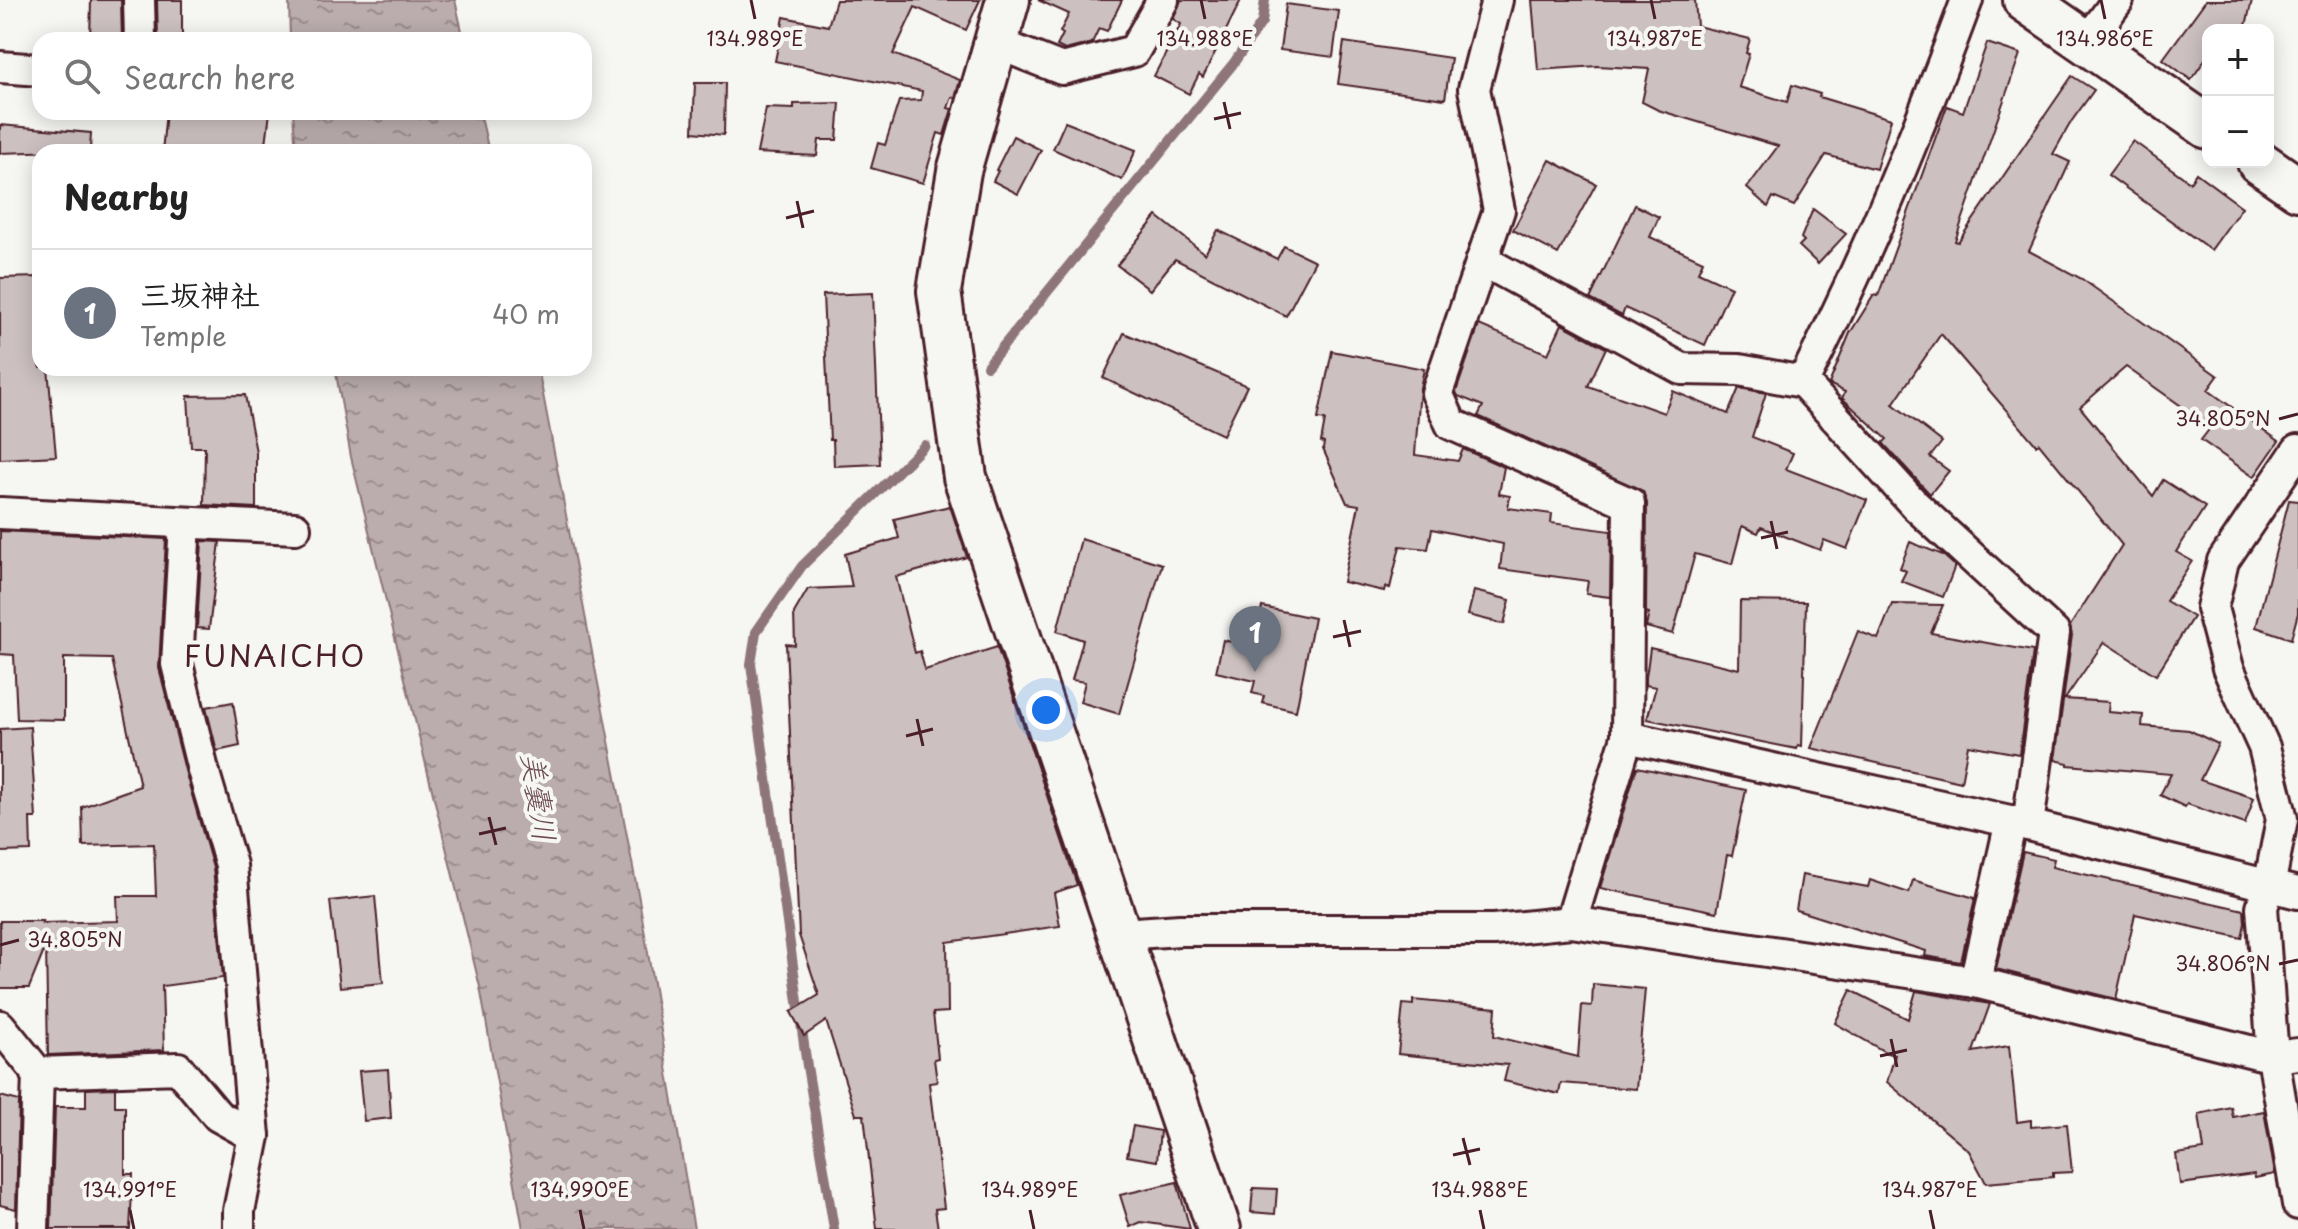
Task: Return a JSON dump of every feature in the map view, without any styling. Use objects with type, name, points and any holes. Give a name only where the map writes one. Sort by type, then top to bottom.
[{"type":"street","points":[[139,0],[140,32]]},
{"type":"street","points":[[1008,0],[959,171],[939,291],[965,477],[1219,1229]]},
{"type":"street","points":[[996,43],[1062,69],[1077,66],[1134,51],[1163,0]]},
{"type":"street","points":[[1497,0],[1474,89],[1499,210],[1437,393],[1451,424],[1629,503],[1627,737],[1571,922]]},
{"type":"street","points":[[1803,382],[1828,333],[1928,103],[1967,0]]},
{"type":"street","points":[[2025,0],[2202,123]]},
{"type":"street","points":[[2087,42],[2118,0]]},
{"type":"street","points":[[0,67],[32,69]]},
{"type":"street","points":[[2268,168],[2298,189]]},
{"type":"street","points":[[1482,260],[1682,369],[1739,370],[1803,382],[1915,505],[2054,633],[2020,823],[1975,982]]},
{"type":"street","points":[[2284,890],[2282,819],[2264,747],[2228,668],[2212,608],[2223,561],[2298,450]]},
{"type":"street","points":[[0,513],[295,528]]},
{"type":"street","points":[[185,523],[177,664],[231,865],[254,1136],[239,1211],[239,1229]]},
{"type":"street","points":[[1627,737],[2020,823],[2284,890]]},
{"type":"street","points":[[2284,890],[2262,907],[2286,1055],[2298,1204]]},
{"type":"street","points":[[1121,934],[1196,930],[1494,930],[1571,922],[1975,982],[2286,1055]]},
{"type":"street","points":[[0,1026],[38,1073],[33,1229]]},
{"type":"street","points":[[38,1073],[178,1068],[218,1116],[254,1136]]},
{"type":"water","points":[[289,0],[455,0],[462,32],[290,32]]},
{"type":"water","points":[[294,120],[482,120],[487,144],[295,144]]},
{"type":"water","name":"美嚢川","points":[[336,376],[540,376],[639,899],[694,1229],[523,1229],[480,987],[351,457]]},
{"type":"building","points":[[91,0],[121,0],[122,32],[90,32]]},
{"type":"building","points":[[157,0],[182,0],[182,32],[158,32]]},
{"type":"building","points":[[836,0],[980,0],[966,30],[915,7],[893,54],[960,80],[955,98],[952,97],[948,108],[952,109],[944,135],[938,133],[923,183],[871,168],[878,143],[885,145],[899,101],[921,100],[922,91],[775,61],[784,17],[828,26]]},
{"type":"building","points":[[1038,0],[1122,0],[1107,31],[1099,28],[1092,43],[1065,50],[1057,46],[1069,14]]},
{"type":"building","points":[[1181,0],[1241,0],[1203,77],[1199,74],[1189,94],[1154,76],[1181,24],[1173,19]]},
{"type":"building","points":[[1532,0],[1695,0],[1697,26],[1750,39],[1739,87],[1787,102],[1792,85],[1820,94],[1819,97],[1891,119],[1876,169],[1826,155],[1794,206],[1773,197],[1768,207],[1747,188],[1778,146],[1658,110],[1642,102],[1649,69],[1598,66],[1538,70]]},
{"type":"building","points":[[2206,0],[2252,0],[2246,24],[2202,24],[2202,64],[2191,80],[2163,59]]},
{"type":"building","points":[[1286,4],[1339,11],[1333,57],[1280,50]]},
{"type":"building","points":[[1344,42],[1451,58],[1445,99],[1338,84]]},
{"type":"building","points":[[1987,43],[2020,54],[1955,241],[1958,242],[2072,76],[2094,90],[2053,154],[2070,162],[2029,251],[2082,279],[2218,376],[2208,390],[2279,441],[2254,477],[2201,440],[2211,427],[2126,367],[2080,407],[2153,496],[2163,480],[2205,507],[2176,552],[2192,561],[2166,601],[2193,617],[2156,675],[2104,642],[2065,699],[2109,702],[2108,712],[2143,715],[2142,726],[2189,730],[2218,744],[2200,780],[2254,798],[2245,824],[2187,804],[2185,807],[2160,795],[2171,774],[2068,765],[2055,760],[2072,635],[2070,626],[2122,545],[2039,443],[2036,445],[1941,334],[1893,404],[1942,442],[1930,457],[1949,471],[1930,494],[1883,443],[1887,439],[1842,398],[1845,392],[1829,384],[1850,333],[1874,295],[1878,296],[1947,106],[1963,112]]},
{"type":"building","points":[[695,83],[725,83],[724,135],[693,132]]},
{"type":"building","points":[[840,103],[837,140],[819,140],[817,156],[757,153],[766,108],[794,109],[794,104]]},
{"type":"building","points":[[165,120],[269,120],[266,144],[163,144]]},
{"type":"building","points":[[1065,122],[1136,150],[1122,180],[1053,149]]},
{"type":"building","points":[[0,125],[91,133],[90,144],[32,144],[32,152],[0,153]]},
{"type":"building","points":[[1013,136],[1041,150],[1018,194],[993,181]]},
{"type":"building","points":[[2133,141],[2190,182],[2196,173],[2242,207],[2211,250],[2108,175]]},
{"type":"building","points":[[1550,160],[1596,184],[1558,254],[1513,230]]},
{"type":"building","points":[[1635,205],[1659,217],[1650,237],[1703,261],[1698,272],[1731,287],[1705,345],[1625,308],[1622,316],[1590,299]]},
{"type":"building","points":[[1813,209],[1846,234],[1818,264],[1799,246],[1804,241],[1801,238]]},
{"type":"building","points":[[1157,216],[1205,254],[1218,230],[1277,259],[1284,246],[1315,261],[1286,316],[1175,259],[1150,290],[1117,265]]},
{"type":"building","points":[[32,277],[32,376],[49,376],[56,456],[0,459],[0,278]]},
{"type":"building","points":[[873,293],[880,464],[834,466],[823,295]]},
{"type":"building","points":[[1562,324],[1606,348],[1588,386],[1664,413],[1673,391],[1728,414],[1739,388],[1766,393],[1752,437],[1793,453],[1786,469],[1867,500],[1847,549],[1824,540],[1820,550],[1761,527],[1758,533],[1742,526],[1732,564],[1695,554],[1673,634],[1646,627],[1649,613],[1646,612],[1647,503],[1643,491],[1478,416],[1483,406],[1458,396],[1456,392],[1479,325],[1548,354]]},
{"type":"building","points":[[1124,333],[1247,386],[1223,435],[1103,378]]},
{"type":"building","points":[[1332,351],[1424,369],[1415,455],[1458,461],[1463,449],[1504,467],[1499,494],[1510,496],[1508,508],[1552,514],[1551,523],[1611,531],[1610,597],[1586,594],[1588,581],[1500,569],[1503,544],[1432,529],[1428,549],[1400,546],[1390,588],[1385,587],[1384,591],[1343,582],[1359,505],[1347,503],[1321,442],[1325,420],[1318,419]]},
{"type":"building","points":[[245,395],[256,452],[256,508],[204,505],[205,447],[191,447],[188,396]]},
{"type":"building","points":[[2289,500],[2298,501],[2298,613],[2291,639],[2256,627]]},
{"type":"building","points":[[950,506],[967,557],[896,577],[915,653],[920,651],[925,670],[997,647],[1077,885],[1054,893],[1060,926],[947,942],[948,1012],[933,1013],[937,1082],[929,1083],[944,1208],[935,1209],[938,1229],[877,1229],[864,1115],[856,1115],[826,1021],[804,1036],[791,1012],[819,995],[799,935],[786,644],[795,645],[794,613],[808,589],[852,587],[845,554],[899,538],[894,519]]},
{"type":"building","points":[[0,531],[166,539],[159,668],[213,868],[223,978],[162,986],[164,1050],[48,1055],[46,946],[29,988],[0,988],[0,921],[118,921],[117,896],[156,896],[154,844],[83,846],[82,807],[140,786],[112,659],[64,658],[64,720],[17,719],[14,655],[0,654]]},
{"type":"building","points":[[1081,539],[1162,564],[1119,714],[1080,702],[1085,682],[1072,680],[1083,640],[1057,631]]},
{"type":"building","points":[[202,541],[220,542],[209,629],[197,628]]},
{"type":"building","points":[[1910,542],[1943,555],[1955,566],[1943,597],[1901,581],[1906,571],[1900,568]]},
{"type":"building","points":[[1474,591],[1510,600],[1504,624],[1468,615]]},
{"type":"building","points":[[1740,601],[1806,602],[1802,746],[1798,745],[1797,749],[1647,719],[1656,687],[1645,685],[1650,648],[1739,669]]},
{"type":"building","points":[[1892,604],[1943,605],[1931,633],[2033,651],[2019,754],[1968,745],[1961,782],[1811,748],[1858,631],[1878,639]]},
{"type":"building","points":[[1262,607],[1314,618],[1296,711],[1262,703],[1264,696],[1252,693],[1255,681],[1216,672],[1223,640],[1254,647]]},
{"type":"building","points":[[233,702],[240,746],[217,751],[206,707]]},
{"type":"building","points":[[30,727],[36,818],[30,818],[31,851],[0,852],[0,729]]},
{"type":"building","points":[[1637,767],[1746,790],[1732,856],[1727,855],[1717,912],[1600,888]]},
{"type":"building","points":[[2023,852],[2054,859],[2052,867],[2244,910],[2242,938],[2135,914],[2116,999],[1996,969]]},
{"type":"building","points":[[1802,875],[1868,887],[1870,880],[1909,893],[1913,880],[1975,898],[1961,962],[1925,956],[1926,951],[1796,910]]},
{"type":"building","points":[[375,896],[383,983],[340,987],[330,901]]},
{"type":"building","points":[[1593,984],[1645,989],[1636,1089],[1561,1083],[1559,1094],[1504,1081],[1508,1065],[1398,1054],[1403,1004],[1413,1005],[1413,1000],[1496,1008],[1494,1036],[1578,1057],[1582,1005],[1592,1006]]},
{"type":"building","points":[[1851,990],[1908,1019],[1916,991],[1990,1004],[1973,1052],[2009,1046],[2017,1122],[2031,1120],[2031,1127],[2067,1124],[2072,1172],[2053,1173],[2053,1177],[1986,1183],[1969,1151],[1887,1082],[1895,1055],[1835,1023]]},
{"type":"building","points":[[388,1069],[391,1118],[364,1121],[359,1071]]},
{"type":"building","points":[[115,1088],[115,1106],[125,1106],[125,1174],[133,1174],[130,1229],[51,1229],[55,1107],[86,1107],[86,1089]]},
{"type":"building","points":[[0,1096],[19,1101],[16,1209],[0,1205]]},
{"type":"building","points":[[2231,1107],[2233,1117],[2264,1111],[2275,1174],[2180,1184],[2176,1154],[2204,1150],[2199,1114]]},
{"type":"building","points":[[1133,1126],[1160,1131],[1157,1161],[1127,1156]]},
{"type":"building","points":[[1177,1182],[1190,1229],[1141,1222],[1130,1227],[1120,1195]]},
{"type":"building","points":[[1253,1188],[1277,1189],[1275,1214],[1251,1212]]},
{"type":"waterway","points":[[987,366],[1233,64],[1262,22],[1265,0]]},
{"type":"waterway","points":[[834,1229],[807,1066],[751,664],[756,632],[802,566],[925,445]]},
{"type":"place","name":"三坂神社","points":[[1255,672]]},
{"type":"district","name":"FUNAICHO","points":[[275,657]]}]
